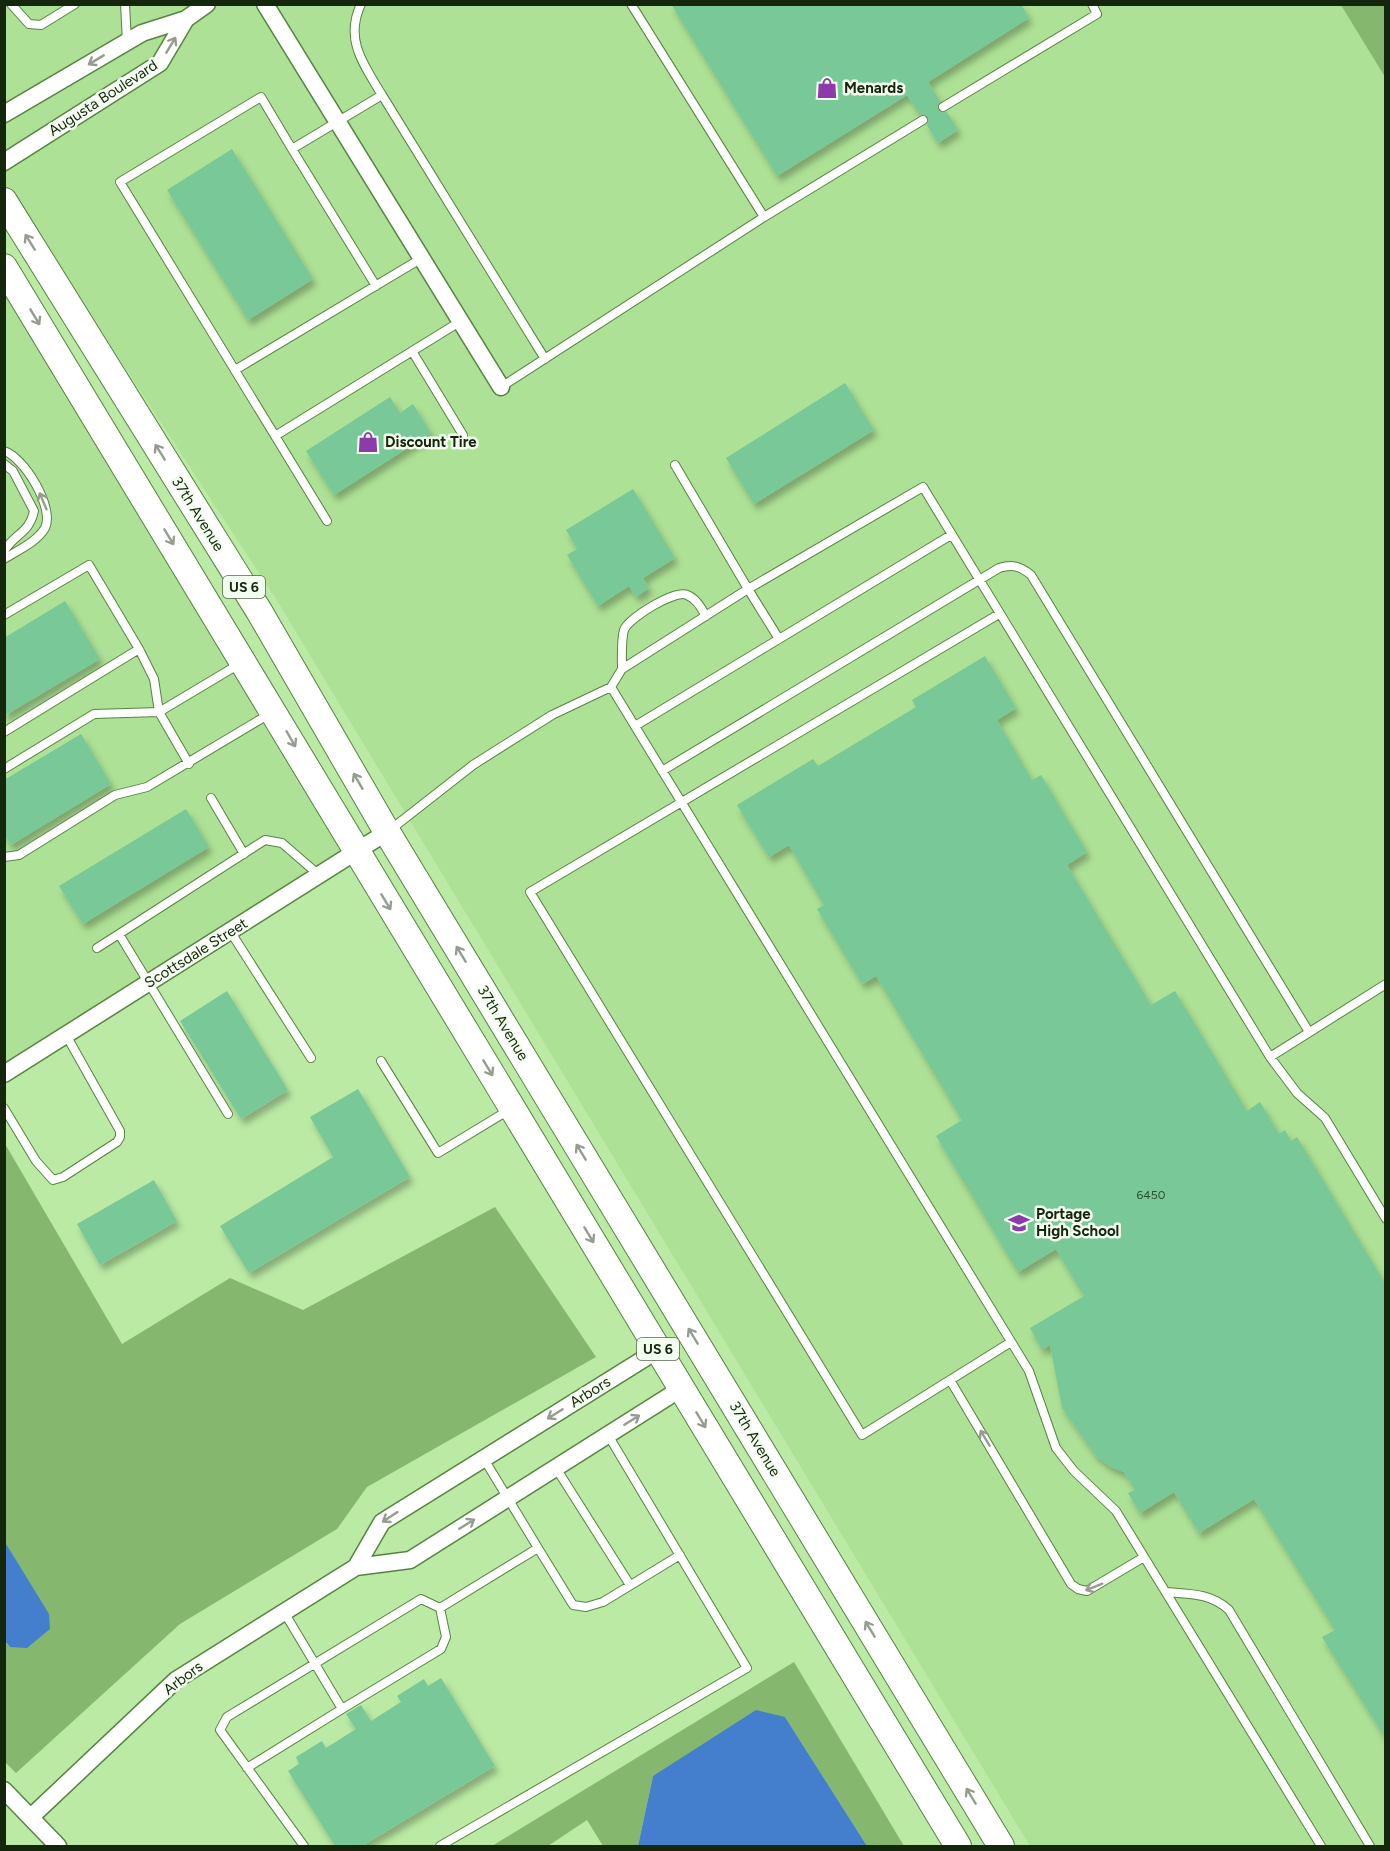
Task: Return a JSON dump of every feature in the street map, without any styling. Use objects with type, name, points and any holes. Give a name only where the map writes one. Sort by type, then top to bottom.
[{"type":"main road","name":"37th Avenue","points":[[4,201],[252,601],[387,832],[1001,1846]]},
{"type":"main road","name":"US 6","points":[[4,267],[958,1846]]},
{"type":"street","name":"Augusta Boulevard","points":[[4,114],[142,33],[186,19],[207,4]]},
{"type":"street","points":[[265,4],[501,387]]},
{"type":"street","name":"Augusta Boulevard","points":[[4,162],[160,63],[186,19]]},
{"type":"street","name":"Scottsdale Street","points":[[4,1074],[387,832]]},
{"type":"street","name":"Arbors","points":[[356,1567],[382,1522],[658,1350]]},
{"type":"street","name":"Arbors","points":[[32,1816],[176,1680],[356,1567],[410,1560],[682,1388]]},
{"type":"street","points":[[6,1794],[32,1816],[54,1845]]},
{"type":"lane","points":[[11,4],[29,24],[41,25],[75,4]]},
{"type":"lane","points":[[125,4],[127,42]]},
{"type":"lane","points":[[361,4],[352,35],[357,54],[545,358]]},
{"type":"lane","points":[[631,4],[764,217]]},
{"type":"lane","points":[[943,107],[1097,14],[1092,4]]},
{"type":"lane","points":[[292,149],[382,95]]},
{"type":"lane","points":[[327,521],[120,182],[261,97],[376,286]]},
{"type":"lane","points":[[501,387],[764,217],[923,120]]},
{"type":"lane","points":[[235,370],[422,258]]},
{"type":"lane","points":[[275,436],[461,321]]},
{"type":"lane","points":[[412,351],[463,435]]},
{"type":"lane","points":[[4,451],[21,461],[45,502],[48,514],[46,526],[38,538],[4,559]]},
{"type":"lane","points":[[4,464],[13,471],[34,512],[27,530],[10,542],[4,551]]},
{"type":"lane","points":[[675,465],[779,639]]},
{"type":"lane","points":[[387,832],[473,765],[552,715],[611,687],[622,669],[748,589],[923,487],[1270,1057],[1297,1093],[1325,1118],[1386,1219]]},
{"type":"lane","points":[[635,726],[951,535]]},
{"type":"lane","points":[[4,615],[89,566],[139,649],[154,680],[159,712],[189,764]]},
{"type":"lane","points":[[662,771],[979,580],[1008,566],[1020,567],[1031,575],[1309,1032]]},
{"type":"lane","points":[[622,669],[624,630],[630,621],[675,594],[686,593],[697,601],[706,616]]},
{"type":"lane","points":[[999,614],[530,892],[862,1435],[1011,1342]]},
{"type":"lane","points":[[4,732],[139,649]]},
{"type":"lane","points":[[4,769],[94,714],[159,712],[244,661]]},
{"type":"lane","points":[[611,687],[1033,1379],[1056,1448],[1084,1482],[1112,1505],[1322,1846]]},
{"type":"lane","points":[[4,857],[19,855],[115,795],[147,788],[274,711]]},
{"type":"lane","points":[[211,798],[244,854]]},
{"type":"lane","points":[[97,948],[264,840],[282,843],[319,875]]},
{"type":"lane","points":[[230,931],[311,1058]]},
{"type":"lane","points":[[119,934],[228,1114]]},
{"type":"lane","points":[[1270,1057],[1386,984]]},
{"type":"lane","points":[[4,1108],[36,1161],[53,1180],[63,1178],[117,1142],[120,1131],[66,1035]]},
{"type":"lane","points":[[381,1061],[438,1153],[512,1108]]},
{"type":"lane","points":[[950,1380],[1071,1584],[1078,1590],[1087,1591],[1144,1557]]},
{"type":"lane","points":[[440,1846],[747,1668],[608,1435]]},
{"type":"lane","points":[[484,1459],[573,1605],[586,1607],[603,1602],[680,1555]]},
{"type":"lane","points":[[556,1468],[630,1585]]},
{"type":"lane","points":[[440,1608],[538,1548]]},
{"type":"lane","points":[[1166,1593],[1201,1594],[1219,1600],[1229,1610],[1370,1846]]},
{"type":"lane","points":[[304,1846],[220,1730],[226,1717],[421,1599],[440,1608]]},
{"type":"lane","points":[[248,1768],[441,1649],[446,1637],[440,1608]]},
{"type":"lane","points":[[284,1612],[342,1709]]},
{"type":"shaded area","name":"Portage High School","points":[[5,5],[1385,5],[1385,1846],[1030,1846],[276,599],[5,184]]},
{"type":"shaded area","points":[[1341,5],[1385,5],[1385,77]]},
{"type":"shaded area","points":[[4,282],[348,850],[5,1063],[4,1063]]},
{"type":"shaded area","points":[[4,1142],[122,1344],[230,1278],[303,1310],[495,1207],[596,1357],[367,1487],[337,1529],[180,1624],[16,1773],[5,1762],[5,1641],[10,1647],[48,1614],[5,1542]]},
{"type":"shaded area","points":[[794,1662],[904,1846],[867,1846],[785,1717],[653,1776],[638,1846],[603,1846],[587,1820],[548,1846],[492,1846]]},
{"type":"water","points":[[5,1542],[49,1614],[50,1629],[27,1648],[10,1647],[5,1641]]},
{"type":"water","points":[[756,1710],[785,1717],[867,1846],[638,1846],[653,1776]]},
{"type":"building","name":"Menards","points":[[671,4],[1021,4],[1029,18],[928,82],[940,101],[938,111],[947,112],[958,130],[938,143],[927,125],[928,116],[920,114],[907,95],[777,176]]},
{"type":"building","points":[[232,149],[313,279],[248,320],[167,190]]},
{"type":"building","points":[[845,383],[874,430],[754,504],[726,458]]},
{"type":"building","name":"Discount Tire","points":[[390,397],[400,413],[413,404],[431,433],[334,495],[306,451]]},
{"type":"building","points":[[633,489],[675,558],[643,578],[649,588],[636,597],[629,586],[598,606],[567,555],[577,549],[566,530]]},
{"type":"building","points":[[65,601],[100,659],[4,716],[4,638]]},
{"type":"building","name":"Portage High School","points":[[985,656],[1016,708],[997,720],[1032,780],[1041,775],[1087,852],[1067,865],[1151,1005],[1175,991],[1247,1111],[1260,1102],[1279,1134],[1285,1130],[1291,1141],[1297,1137],[1386,1285],[1386,1739],[1322,1637],[1335,1630],[1254,1499],[1199,1533],[1174,1492],[1140,1513],[1128,1493],[1135,1490],[1124,1472],[1111,1467],[1096,1456],[1062,1408],[1050,1345],[1042,1350],[1030,1328],[1084,1296],[1056,1249],[1018,1272],[936,1136],[962,1120],[876,976],[862,984],[817,909],[824,905],[789,845],[769,857],[737,805],[813,759],[818,766],[916,707],[912,700]]},
{"type":"building","points":[[81,734],[111,784],[11,845],[4,835],[4,780]]},
{"type":"building","points":[[186,809],[209,847],[83,924],[59,886]]},
{"type":"building","points":[[227,991],[288,1090],[241,1119],[180,1021]]},
{"type":"building","points":[[358,1089],[410,1177],[249,1273],[220,1226],[333,1157],[310,1117]]},
{"type":"building","points":[[154,1180],[177,1221],[100,1265],[77,1224]]},
{"type":"building","points":[[441,1678],[495,1766],[362,1846],[335,1846],[288,1771],[299,1764],[296,1757],[322,1741],[326,1748],[356,1729],[346,1714],[361,1705],[371,1721],[401,1702],[397,1696],[424,1679],[428,1686]]},
{"type":"place","name":"Menards","points":[[827,88]]},
{"type":"place","name":"Discount Tire","points":[[368,442]]},
{"type":"place","name":"Portage High School","points":[[1019,1223]]}]
